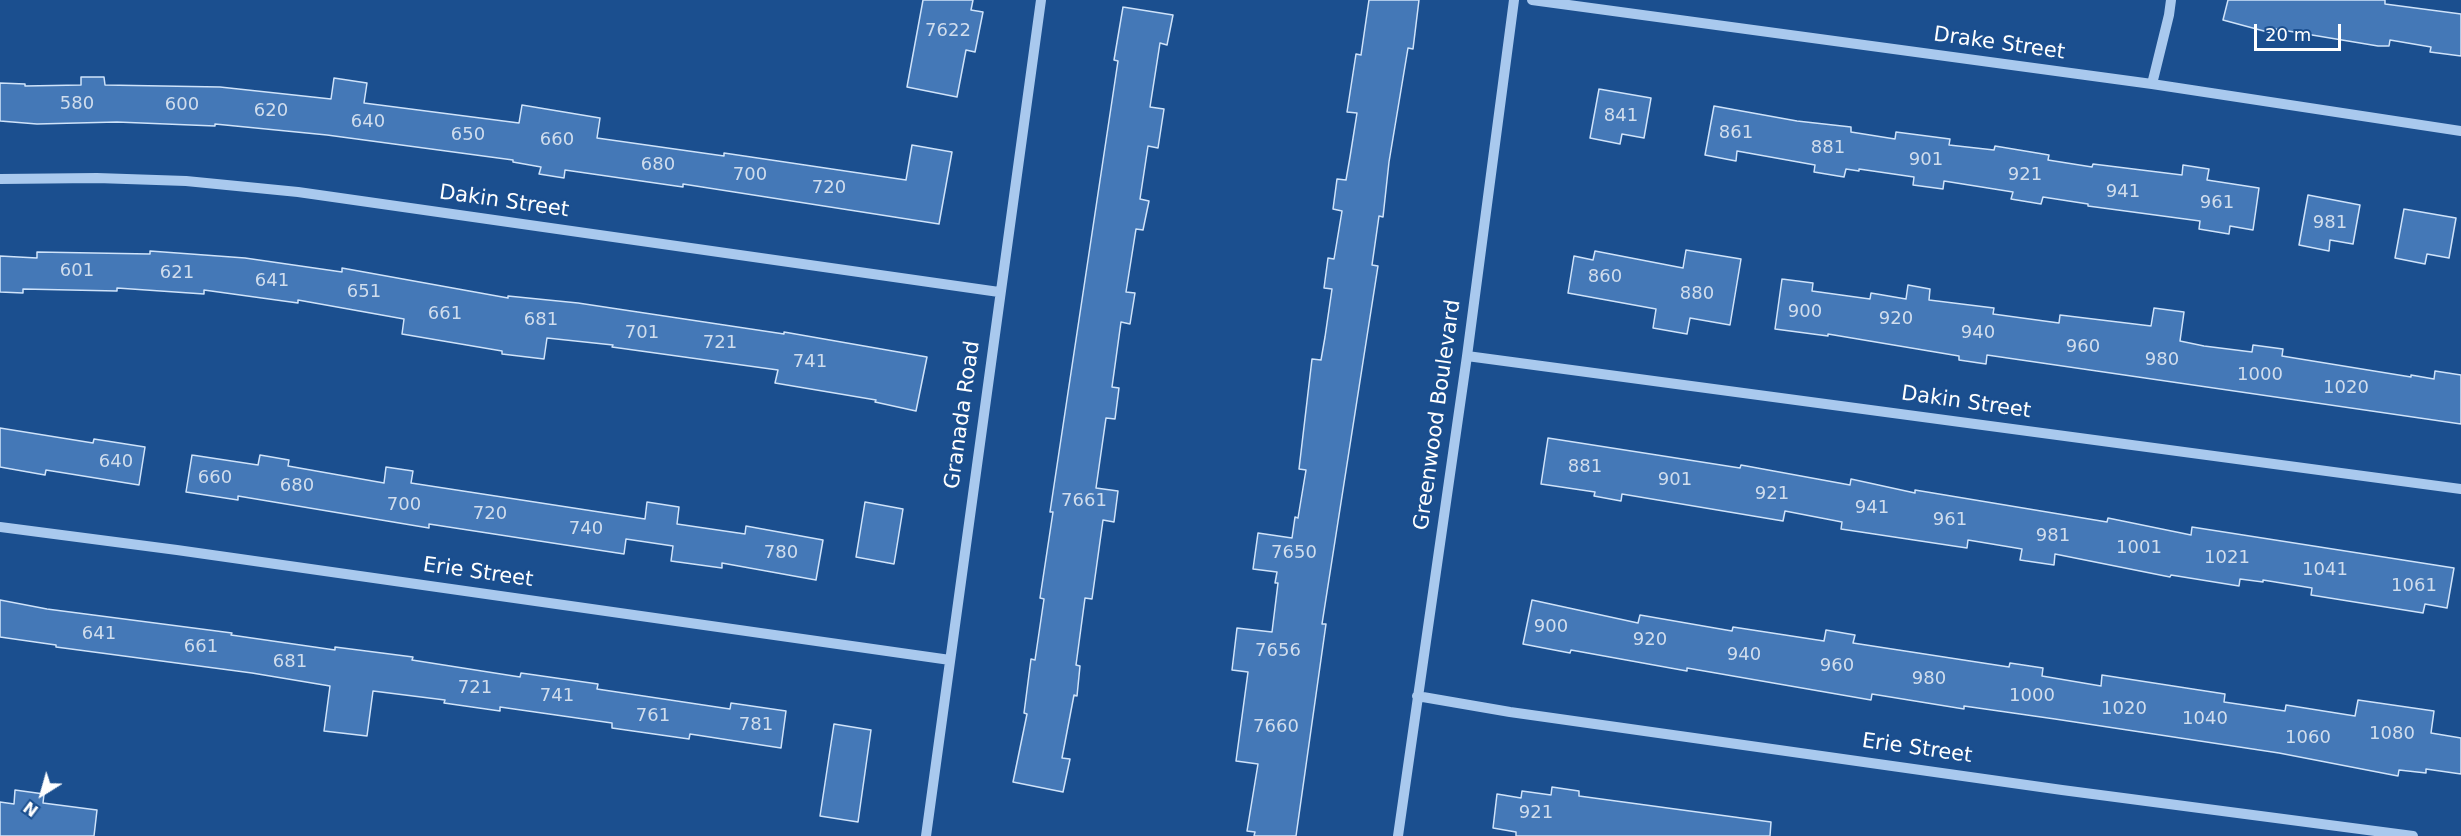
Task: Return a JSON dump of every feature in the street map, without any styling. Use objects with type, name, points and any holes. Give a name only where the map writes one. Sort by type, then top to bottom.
[{"type":"street","name":"Granada Road","points":[[926,836],[999,292],[1041,0]]},
{"type":"street","name":"Greenwood Boulevard","points":[[1398,836],[1467,356],[1514,0]]},
{"type":"street","name":"Drake Street","points":[[1532,0],[2152,84],[2461,131]]},
{"type":"street","points":[[2152,84],[2169,15],[2170,0]]},
{"type":"street","name":"Dakin Street","points":[[0,179],[97,178],[186,181],[298,192],[999,292]]},
{"type":"street","name":"Dakin Street","points":[[1467,356],[2461,489]]},
{"type":"street","name":"Erie Street","points":[[0,527],[950,660]]},
{"type":"street","name":"Erie Street","points":[[1417,696],[1533,715],[2015,783],[2413,836]]},
{"type":"building","points":[[923,0],[973,0],[971,10],[983,12],[975,52],[966,50],[957,97],[907,87]]},
{"type":"building","points":[[1369,0],[1419,0],[1413,49],[1408,48],[1389,162],[1383,217],[1379,216],[1372,265],[1378,266],[1322,624],[1326,624],[1296,836],[1254,836],[1255,832],[1247,831],[1258,764],[1236,761],[1248,672],[1232,670],[1237,628],[1272,632],[1278,583],[1275,583],[1277,572],[1253,569],[1258,533],[1292,538],[1295,517],[1298,518],[1306,470],[1299,469],[1312,359],[1321,360],[1325,337],[1332,289],[1324,288],[1328,258],[1334,259],[1342,211],[1333,209],[1337,179],[1346,180],[1350,157],[1357,113],[1347,112],[1356,54],[1361,55]]},
{"type":"building","points":[[2228,0],[2385,0],[2385,4],[2461,14],[2461,56],[2430,52],[2431,47],[2390,40],[2389,46],[2378,46],[2276,29],[2275,34],[2223,20]]},
{"type":"building","points":[[1123,7],[1173,15],[1167,45],[1160,43],[1150,107],[1164,109],[1158,148],[1148,146],[1140,199],[1149,201],[1143,230],[1136,229],[1126,292],[1135,293],[1130,324],[1121,322],[1112,387],[1119,388],[1115,419],[1106,418],[1096,488],[1118,491],[1114,522],[1103,520],[1092,599],[1085,598],[1076,665],[1080,666],[1077,696],[1074,695],[1062,758],[1070,759],[1063,792],[1013,782],[1027,714],[1024,713],[1031,659],[1035,660],[1044,599],[1040,598],[1053,512],[1050,512],[1118,61],[1114,60]]},
{"type":"building","points":[[81,77],[104,77],[105,85],[220,87],[331,99],[334,78],[367,83],[364,103],[519,123],[522,105],[600,118],[597,138],[724,156],[724,153],[906,180],[912,145],[952,152],[939,224],[683,184],[683,187],[565,170],[564,178],[539,174],[541,167],[513,162],[513,160],[327,135],[215,124],[215,126],[117,122],[37,124],[0,121],[0,83],[25,84],[25,86],[81,85]]},
{"type":"building","points":[[1599,89],[1651,98],[1644,138],[1622,134],[1620,144],[1590,138]]},
{"type":"building","points":[[1714,106],[1797,121],[1851,127],[1851,132],[1895,139],[1896,132],[1950,139],[1949,145],[1994,150],[1995,146],[2049,155],[2048,160],[2092,167],[2093,164],[2182,175],[2183,165],[2209,169],[2207,180],[2259,188],[2253,230],[2230,226],[2229,234],[2199,229],[2200,221],[2088,206],[2088,204],[2043,197],[2041,204],[2011,199],[2013,192],[1944,181],[1943,189],[1913,185],[1914,177],[1859,169],[1859,171],[1846,169],[1844,177],[1814,172],[1815,165],[1737,151],[1736,161],[1705,155]]},
{"type":"building","points":[[2308,195],[2360,205],[2353,244],[2330,240],[2329,251],[2299,245]]},
{"type":"building","points":[[2404,209],[2456,218],[2449,258],[2427,254],[2425,264],[2395,258]]},
{"type":"building","points":[[1686,250],[1741,259],[1730,325],[1690,318],[1687,334],[1653,328],[1656,309],[1568,293],[1574,256],[1593,260],[1595,251],[1683,268]]},
{"type":"building","points":[[150,251],[245,258],[342,272],[342,268],[508,298],[508,296],[578,303],[784,334],[784,332],[927,357],[916,411],[875,402],[876,400],[775,383],[778,370],[612,347],[613,345],[547,338],[544,359],[502,354],[502,351],[402,334],[404,319],[298,300],[298,303],[204,290],[204,294],[117,288],[117,291],[23,289],[23,293],[0,292],[0,256],[37,258],[37,252],[150,254]]},
{"type":"building","points":[[1782,279],[1813,283],[1812,291],[1870,299],[1871,293],[1906,299],[1908,285],[1930,289],[1929,300],[1994,308],[1993,314],[2059,323],[2060,315],[2151,326],[2154,308],[2184,312],[2180,341],[2252,352],[2253,345],[2283,349],[2282,356],[2411,377],[2411,375],[2434,379],[2435,371],[2461,375],[2461,424],[1987,355],[1986,364],[1959,360],[1959,356],[1828,334],[1828,336],[1775,329]]},
{"type":"building","points":[[0,428],[93,443],[94,439],[145,447],[139,485],[46,470],[45,475],[0,467]]},
{"type":"building","points":[[1548,438],[1740,468],[1741,465],[1850,485],[1851,479],[1915,493],[1915,490],[2107,522],[2108,518],[2191,535],[2192,527],[2454,568],[2447,608],[2425,604],[2423,613],[2311,595],[2312,588],[2263,580],[2263,582],[2240,579],[2239,586],[2171,575],[2170,577],[2055,554],[2054,565],[2020,560],[2022,549],[1968,540],[1967,548],[1841,529],[1842,522],[1785,511],[1783,521],[1622,494],[1621,501],[1594,496],[1595,492],[1541,484]]},
{"type":"building","points":[[192,455],[258,465],[260,455],[289,460],[288,466],[384,483],[386,467],[413,471],[411,483],[645,519],[647,502],[679,507],[677,524],[745,534],[746,526],[823,540],[816,580],[722,563],[722,568],[671,561],[673,546],[626,539],[624,554],[429,524],[429,528],[238,496],[238,500],[186,492]]},
{"type":"building","points":[[865,502],[903,509],[894,564],[856,557]]},
{"type":"building","points":[[0,600],[47,609],[232,633],[231,635],[335,650],[335,647],[413,657],[412,660],[520,677],[521,673],[598,684],[597,689],[730,709],[731,703],[786,711],[781,748],[690,734],[689,739],[612,728],[612,723],[500,707],[500,711],[444,703],[445,700],[373,691],[367,736],[324,731],[330,686],[0,637]]},
{"type":"building","points":[[1532,600],[1638,623],[1640,615],[1732,631],[1733,627],[1824,641],[1826,630],[1855,635],[1853,643],[2009,667],[2010,663],[2043,668],[2042,676],[2101,686],[2102,675],[2225,694],[2224,702],[2285,711],[2286,705],[2355,716],[2358,700],[2434,711],[2431,733],[2461,738],[2461,774],[2426,769],[2426,773],[2399,770],[2398,776],[2279,753],[2055,719],[1964,706],[1964,709],[1872,694],[1871,700],[1687,668],[1687,671],[1571,650],[1570,653],[1523,644]]},
{"type":"building","points":[[834,724],[871,730],[858,822],[820,816]]},
{"type":"building","points":[[1552,787],[1579,791],[1579,796],[1771,822],[1770,836],[1516,836],[1516,832],[1493,828],[1497,794],[1521,798],[1522,791],[1551,795]]},
{"type":"building","points":[[15,790],[44,794],[43,803],[97,810],[94,836],[0,836],[0,802],[14,804]]}]
